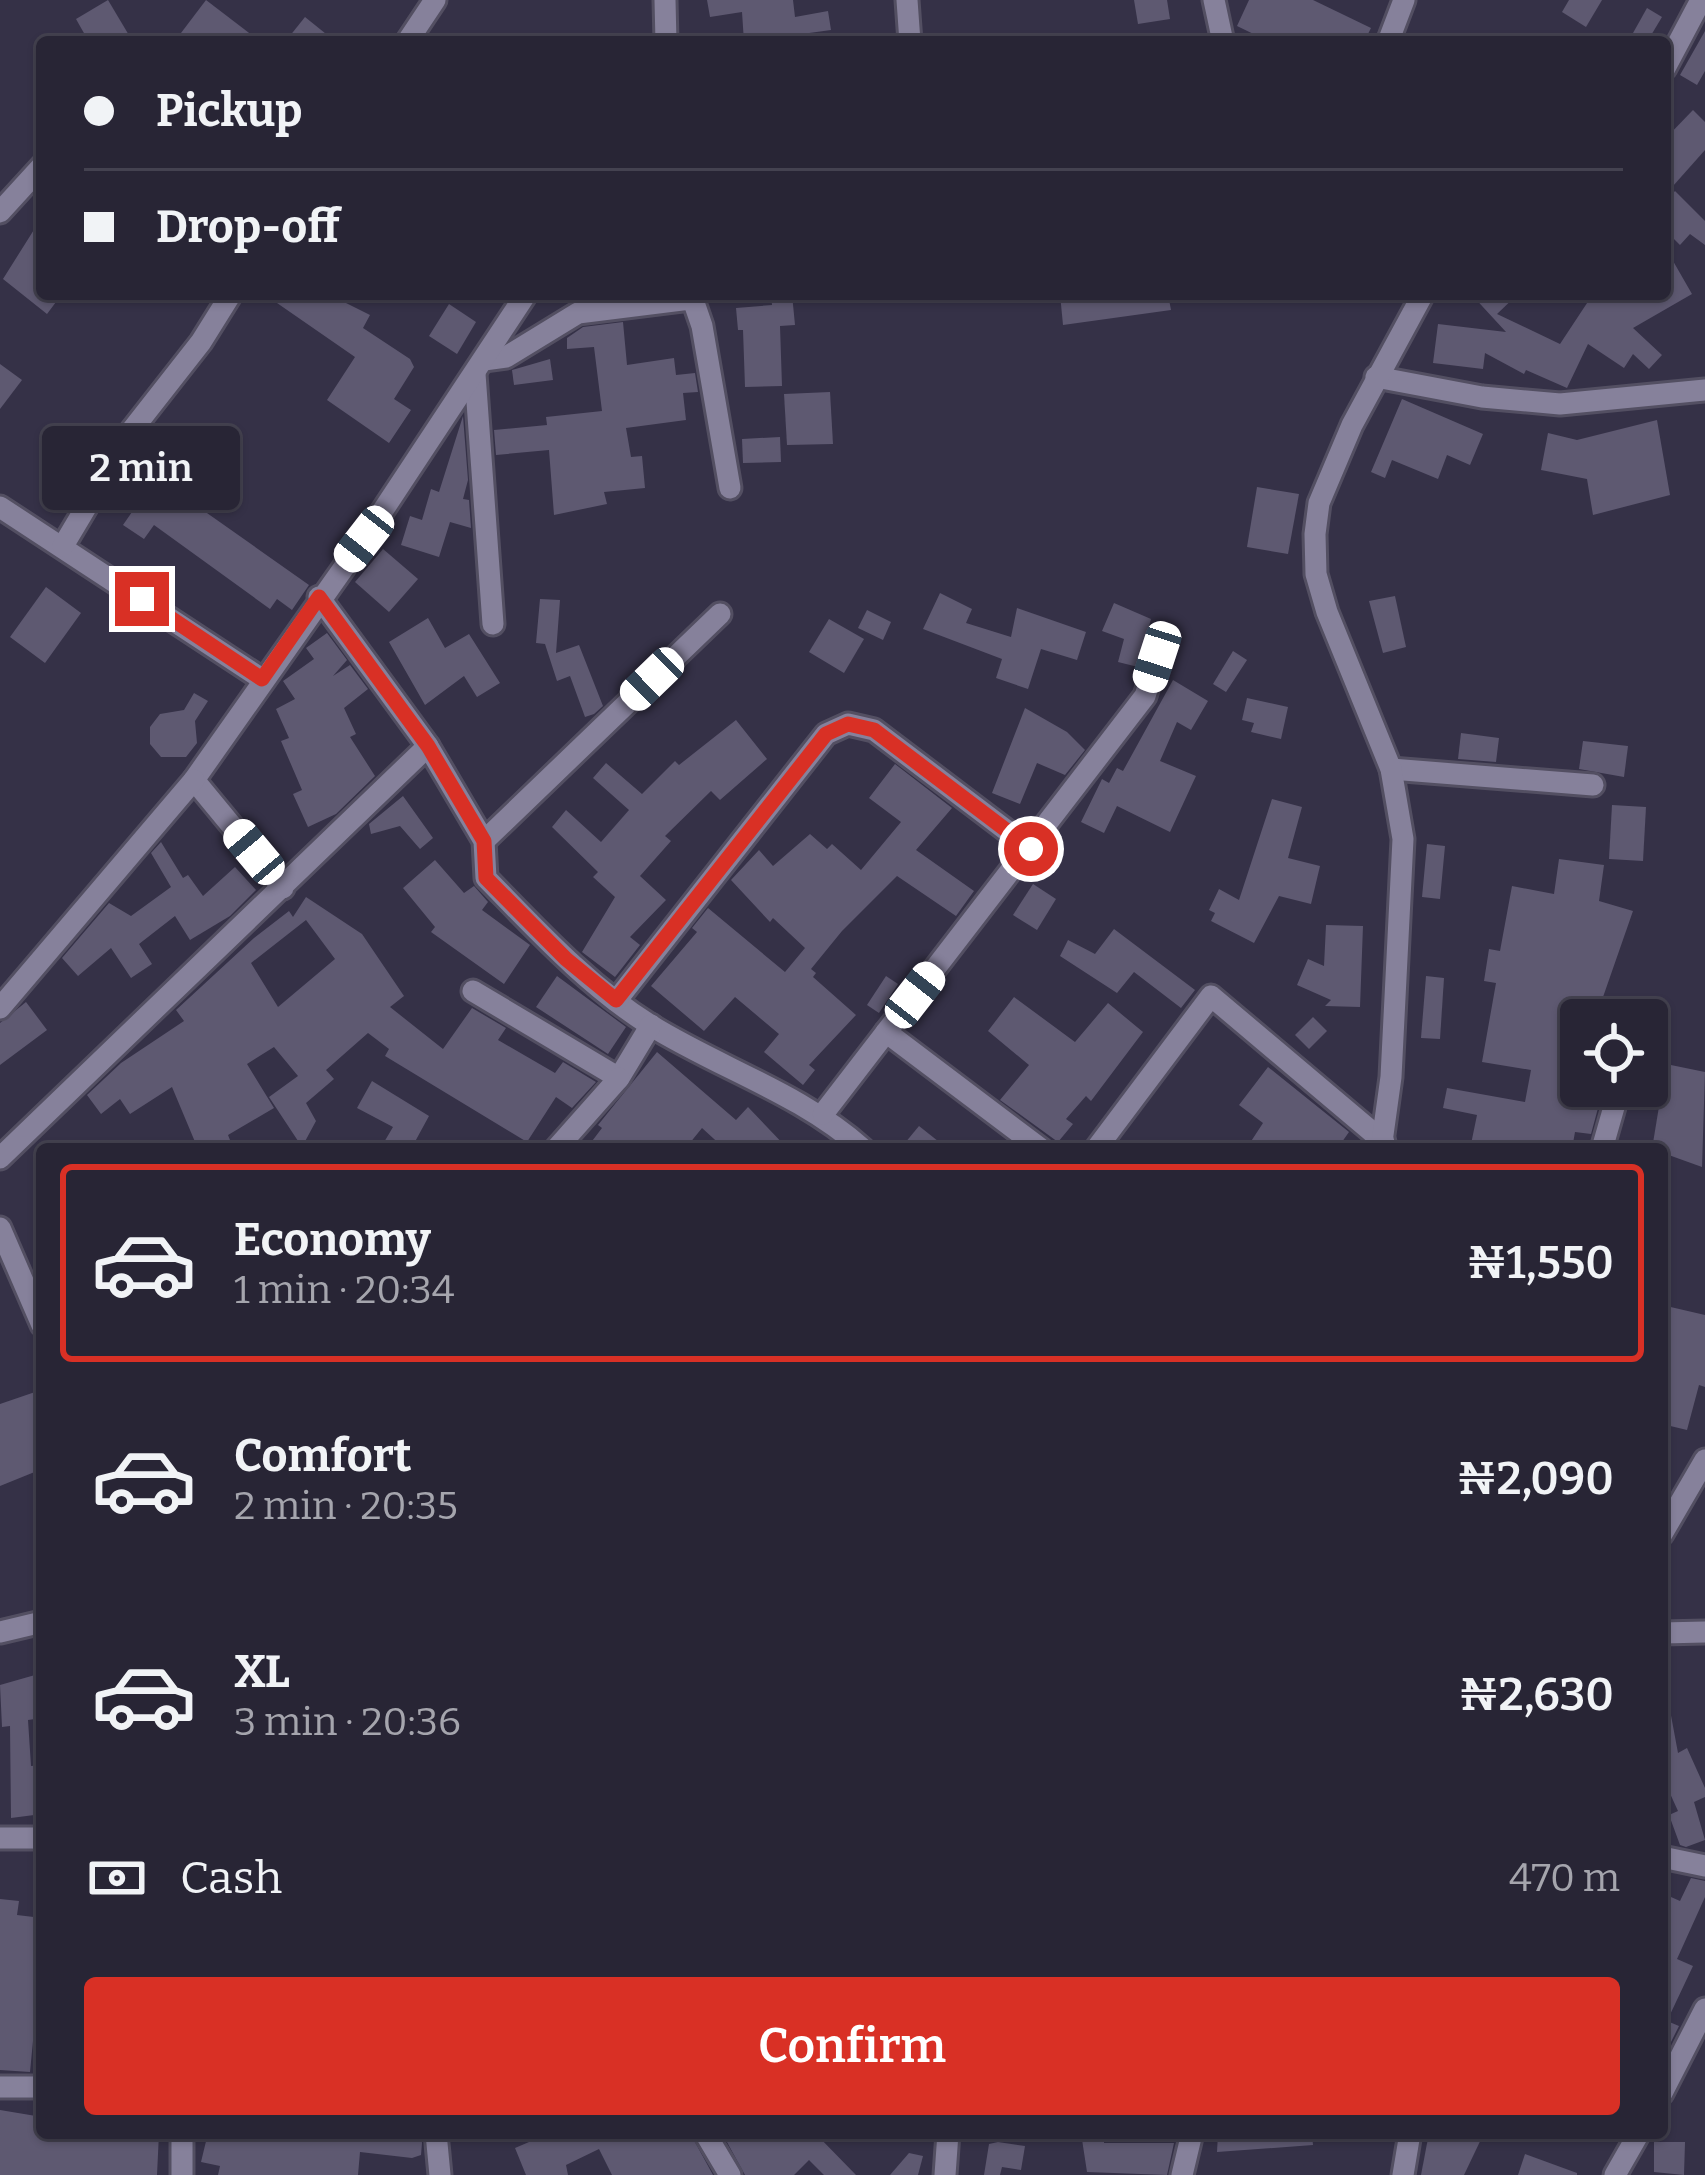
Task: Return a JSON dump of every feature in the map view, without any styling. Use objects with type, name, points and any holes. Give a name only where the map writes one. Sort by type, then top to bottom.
[{"type":"street","points":[[411,36],[435,0]]},
{"type":"street","points":[[665,0],[666,36]]},
{"type":"street","points":[[907,0],[910,36]]},
{"type":"street","points":[[1214,0],[1222,36]]},
{"type":"street","points":[[1390,36],[1403,0]]},
{"type":"street","points":[[1671,57],[1701,0]]},
{"type":"street","points":[[0,212],[36,173]]},
{"type":"street","points":[[63,546],[132,430],[227,300]]},
{"type":"street","points":[[0,1008],[194,780],[522,300]]},
{"type":"street","points":[[479,367],[506,357],[578,313],[669,300]]},
{"type":"street","points":[[691,300],[702,326],[730,488]]},
{"type":"street","points":[[1382,1143],[1403,838],[1390,769],[1355,689],[1316,574],[1319,503],[1376,377],[1420,300]]},
{"type":"street","points":[[479,367],[493,624]]},
{"type":"street","points":[[1376,377],[1482,397],[1560,404],[1705,390]]},
{"type":"street","points":[[0,507],[262,679]]},
{"type":"street","points":[[319,597],[428,746],[484,841],[486,878],[566,959],[616,1000],[651,1025],[823,1114],[856,1143]]},
{"type":"street","points":[[484,841],[720,614]]},
{"type":"street","points":[[823,1114],[1145,696],[1157,657]]},
{"type":"street","points":[[616,1000],[826,734],[848,724],[874,730],[1031,849]]},
{"type":"street","points":[[0,1157],[428,746]]},
{"type":"street","points":[[1390,769],[1593,785]]},
{"type":"street","points":[[194,780],[284,888]]},
{"type":"street","points":[[473,991],[619,1078]]},
{"type":"street","points":[[1100,1143],[1211,995],[1379,1143]]},
{"type":"street","points":[[561,1143],[619,1078],[651,1025]]},
{"type":"street","points":[[886,1032],[1033,1143]]},
{"type":"street","points":[[1604,1143],[1614,1107]]},
{"type":"street","points":[[0,1228],[36,1311]]},
{"type":"street","points":[[1668,1524],[1705,1460]]},
{"type":"street","points":[[0,1632],[36,1623]]},
{"type":"street","points":[[1668,1633],[1705,1632]]},
{"type":"street","points":[[0,1838],[36,1838]]},
{"type":"street","points":[[1668,1859],[1705,1866]]},
{"type":"street","points":[[1668,2080],[1705,2009]]},
{"type":"street","points":[[0,2087],[36,2087]]},
{"type":"street","points":[[182,2139],[182,2175]]},
{"type":"street","points":[[437,2139],[440,2175]]},
{"type":"street","points":[[709,2139],[730,2175]]},
{"type":"street","points":[[945,2175],[948,2139]]},
{"type":"street","points":[[1182,2175],[1191,2139]]},
{"type":"street","points":[[1402,2175],[1409,2139]]},
{"type":"street","points":[[1615,2175],[1636,2139]]},
{"type":"building","points":[[108,0],[129,36],[86,36],[76,19]]},
{"type":"building","points":[[206,0],[253,36],[185,36],[181,33]]},
{"type":"building","points":[[707,0],[793,0],[795,17],[828,11],[831,30],[744,36],[742,12],[710,17]]},
{"type":"building","points":[[1134,0],[1167,0],[1170,19],[1138,24]]},
{"type":"building","points":[[1249,0],[1313,0],[1371,28],[1367,36],[1258,36],[1237,26]]},
{"type":"building","points":[[1569,0],[1602,0],[1586,27],[1562,12]]},
{"type":"building","points":[[1647,8],[1662,17],[1651,36],[1631,36]]},
{"type":"building","points":[[305,17],[329,36],[290,36]]},
{"type":"building","points":[[1705,31],[1705,71],[1697,85],[1680,75]]},
{"type":"building","points":[[1693,110],[1705,122],[1705,150],[1671,188],[1671,133]]},
{"type":"building","points":[[1675,191],[1705,221],[1705,245],[1690,234],[1680,245],[1671,236]]},
{"type":"building","points":[[36,227],[36,300],[58,300],[47,314],[3,279]]},
{"type":"building","points":[[1671,257],[1692,294],[1633,328],[1662,355],[1649,369],[1633,354],[1624,368],[1588,344],[1567,388],[1526,370],[1524,374],[1485,353],[1483,369],[1433,363],[1438,324],[1506,332],[1477,300],[1512,300],[1497,314],[1560,344],[1589,300],[1671,300]]},
{"type":"building","points":[[273,300],[340,300],[370,315],[363,328],[410,359],[414,367],[394,399],[411,410],[389,443],[327,400],[355,357]]},
{"type":"building","points":[[772,300],[793,300],[795,325],[780,326],[782,386],[745,387],[743,330],[738,330],[736,308],[772,305]]},
{"type":"building","points":[[1061,300],[1169,300],[1171,310],[1063,325]]},
{"type":"building","points":[[449,304],[476,322],[457,354],[429,336]]},
{"type":"building","points":[[623,322],[627,365],[674,358],[676,375],[695,373],[698,392],[683,393],[686,420],[626,428],[631,457],[642,456],[645,488],[604,492],[607,504],[554,515],[549,450],[496,455],[494,430],[547,425],[546,417],[602,411],[594,347],[567,349],[567,338],[583,327]]},
{"type":"building","points":[[550,359],[553,380],[514,385],[512,370]]},
{"type":"building","points":[[0,364],[22,380],[0,409]]},
{"type":"building","points":[[830,392],[833,444],[787,445],[784,394]]},
{"type":"building","points":[[1402,399],[1483,434],[1470,465],[1447,455],[1438,479],[1392,460],[1385,478],[1371,472]]},
{"type":"building","points":[[463,416],[468,480],[463,499],[469,500],[471,528],[450,522],[439,557],[401,545],[410,516],[422,520],[431,489],[439,492]]},
{"type":"building","points":[[1657,420],[1670,495],[1593,515],[1587,479],[1541,470],[1548,433],[1577,440]]},
{"type":"building","points":[[780,437],[781,462],[743,463],[742,439]]},
{"type":"building","points":[[146,470],[309,585],[292,610],[277,599],[270,609],[154,525],[144,539],[123,525],[143,496],[133,489]]},
{"type":"building","points":[[1257,487],[1299,494],[1288,554],[1247,547]]},
{"type":"building","points":[[383,549],[418,579],[389,612],[355,582]]},
{"type":"building","points":[[46,587],[81,613],[45,663],[10,637]]},
{"type":"building","points":[[940,593],[972,609],[966,623],[1011,637],[1017,608],[1086,632],[1077,660],[1041,649],[1028,689],[996,678],[1002,659],[923,629]]},
{"type":"building","points":[[1395,596],[1406,647],[1383,653],[1369,601]]},
{"type":"building","points":[[540,599],[560,600],[556,653],[579,645],[603,706],[594,714],[585,717],[570,676],[557,681],[545,644],[536,643]]},
{"type":"building","points":[[1114,603],[1151,619],[1138,667],[1118,662],[1124,639],[1102,631]]},
{"type":"building","points":[[867,610],[891,622],[883,640],[858,628]]},
{"type":"building","points":[[428,618],[445,648],[469,634],[500,683],[477,697],[464,676],[425,705],[389,642]]},
{"type":"building","points":[[829,619],[864,639],[844,673],[809,652]]},
{"type":"building","points":[[327,633],[347,660],[333,676],[350,665],[368,689],[344,708],[356,734],[350,737],[375,776],[336,814],[308,827],[293,794],[302,790],[281,741],[289,738],[276,709],[295,699],[283,681],[314,659],[306,648]]},
{"type":"building","points":[[1233,651],[1247,660],[1226,692],[1213,684]]},
{"type":"building","points":[[1173,680],[1208,701],[1191,730],[1177,722],[1160,761],[1196,776],[1170,832],[1117,806],[1104,833],[1081,822],[1102,779],[1109,783],[1117,768],[1123,771]]},
{"type":"building","points":[[194,693],[208,701],[195,721],[197,743],[186,757],[161,757],[150,744],[150,727],[160,714],[184,710]]},
{"type":"building","points":[[1247,698],[1288,707],[1281,739],[1251,732],[1254,723],[1242,720]]},
{"type":"building","points":[[1025,708],[1067,732],[1085,750],[1065,775],[1037,763],[1020,804],[992,793]]},
{"type":"building","points":[[736,720],[767,759],[720,800],[711,791],[665,836],[671,841],[640,876],[666,900],[630,937],[640,945],[615,977],[582,952],[615,897],[593,877],[598,872],[552,827],[566,810],[601,842],[629,810],[593,778],[606,763],[642,794],[675,761],[679,765]]},
{"type":"building","points":[[1461,733],[1499,738],[1496,762],[1458,759]]},
{"type":"building","points":[[1583,741],[1628,746],[1624,777],[1579,769]]},
{"type":"building","points":[[895,764],[952,808],[916,850],[974,891],[956,916],[897,876],[842,931],[811,969],[816,973],[813,977],[856,1015],[809,1065],[815,1070],[803,1085],[764,1052],[779,1034],[735,997],[704,1031],[651,986],[697,932],[692,928],[708,908],[785,972],[805,948],[773,918],[770,922],[731,880],[759,850],[773,866],[810,834],[827,849],[832,844],[861,870],[901,822],[869,798]]},
{"type":"building","points":[[403,796],[433,838],[420,849],[400,826],[371,834],[369,824]]},
{"type":"building","points":[[1272,799],[1302,807],[1288,858],[1320,866],[1311,904],[1279,896],[1254,943],[1211,921],[1215,913],[1209,910],[1219,889],[1239,900]]},
{"type":"building","points":[[1612,805],[1646,807],[1643,861],[1609,859]]},
{"type":"building","points":[[161,842],[183,878],[188,875],[203,896],[235,867],[256,890],[230,916],[190,940],[175,916],[139,944],[152,964],[131,978],[111,948],[78,976],[62,958],[109,903],[131,916],[171,887],[151,853]]},
{"type":"building","points":[[1427,844],[1445,846],[1440,899],[1422,897]]},
{"type":"building","points":[[1559,859],[1604,865],[1599,901],[1633,911],[1602,999],[1560,999],[1560,1107],[1598,1107],[1591,1134],[1575,1132],[1573,1143],[1471,1143],[1477,1115],[1443,1108],[1447,1088],[1525,1102],[1531,1070],[1482,1062],[1496,983],[1484,981],[1489,949],[1500,951],[1512,886],[1554,894]]},
{"type":"building","points":[[435,860],[464,893],[474,886],[488,902],[482,910],[530,945],[504,984],[431,932],[435,927],[403,888]]},
{"type":"building","points":[[1033,884],[1056,899],[1037,930],[1013,915]]},
{"type":"building","points":[[306,897],[362,934],[404,996],[390,1007],[443,1049],[472,1008],[506,1028],[498,1040],[555,1073],[563,1062],[596,1082],[572,1108],[556,1097],[527,1142],[385,1056],[389,1049],[368,1033],[326,1070],[334,1079],[306,1103],[316,1121],[304,1143],[299,1143],[269,1097],[298,1076],[274,1047],[247,1064],[274,1108],[228,1135],[230,1140],[195,1143],[172,1087],[130,1114],[120,1099],[101,1114],[87,1095],[121,1063],[184,1021],[176,1010],[289,911],[293,917]],"holes":[[[306,920],[335,959],[278,1007],[251,963]]]},
{"type":"building","points":[[1326,925],[1363,926],[1360,1007],[1325,1006],[1331,1000],[1297,985],[1308,959],[1324,966]]},
{"type":"building","points":[[1114,929],[1195,990],[1181,1008],[1134,972],[1117,993],[1060,956],[1068,940],[1095,954]]},
{"type":"building","points":[[557,976],[626,1027],[608,1054],[536,1007]]},
{"type":"building","points":[[886,976],[898,984],[879,1013],[867,1005]]},
{"type":"building","points":[[1426,976],[1444,978],[1440,1039],[1421,1038]]},
{"type":"building","points":[[1014,997],[1075,1042],[1108,1003],[1143,1032],[1091,1101],[1086,1096],[1066,1119],[1073,1124],[1058,1142],[1000,1100],[1029,1065],[988,1031]]},
{"type":"building","points":[[26,1002],[47,1030],[0,1065],[0,1023]]},
{"type":"building","points":[[1313,1017],[1327,1031],[1309,1049],[1295,1035]]},
{"type":"building","points":[[657,1052],[736,1120],[748,1107],[782,1143],[718,1143],[702,1128],[690,1143],[591,1143],[602,1128],[598,1125]]},
{"type":"building","points":[[1668,1064],[1705,1072],[1702,1167],[1668,1155],[1668,1143],[1653,1143],[1659,1107],[1668,1107]]},
{"type":"building","points":[[1268,1067],[1349,1132],[1341,1143],[1250,1143],[1263,1123],[1239,1105]]},
{"type":"building","points":[[372,1081],[429,1116],[414,1143],[384,1143],[393,1127],[357,1108]]},
{"type":"building","points":[[919,1126],[940,1143],[905,1143]]},
{"type":"building","points":[[1668,1306],[1705,1315],[1705,1387],[1699,1385],[1687,1430],[1668,1425]]},
{"type":"building","points":[[36,1392],[36,1471],[0,1486],[0,1404]]},
{"type":"building","points":[[36,1675],[36,1719],[28,1720],[31,1766],[36,1766],[36,1815],[11,1818],[10,1726],[2,1727],[0,1685]]},
{"type":"building","points":[[1668,1710],[1678,1753],[1687,1748],[1705,1788],[1705,1797],[1694,1802],[1705,1840],[1686,1847],[1680,1845],[1669,1815],[1678,1811],[1668,1789]]},
{"type":"building","points":[[1691,1878],[1705,1881],[1705,1897],[1677,1959],[1693,1966],[1668,2019],[1668,1896],[1680,1901]]},
{"type":"building","points":[[0,1899],[19,1901],[17,1915],[36,1917],[36,2041],[30,2072],[0,2070]]},
{"type":"building","points":[[1668,2021],[1679,2026],[1668,2048]]},
{"type":"building","points":[[0,2110],[36,2116],[36,2139],[159,2139],[157,2175],[0,2175]]},
{"type":"building","points":[[207,2139],[422,2139],[422,2143],[421,2155],[412,2158],[360,2152],[358,2175],[218,2175],[220,2166],[201,2162]]},
{"type":"building","points":[[536,2139],[693,2139],[713,2175],[612,2175],[599,2149],[566,2165],[568,2175],[526,2175],[515,2148]]},
{"type":"building","points":[[725,2139],[821,2139],[856,2175],[824,2175],[809,2160],[794,2175],[745,2175]]},
{"type":"building","points":[[1082,2139],[1174,2143],[1167,2175],[1087,2172]]},
{"type":"building","points":[[1218,2139],[1312,2139],[1313,2145],[1217,2152]]},
{"type":"building","points":[[1428,2139],[1481,2139],[1464,2175],[1421,2175]]},
{"type":"building","points":[[1654,2142],[1685,2142],[1684,2175],[1654,2172]]},
{"type":"building","points":[[989,2144],[1025,2146],[1021,2170],[1002,2167],[1000,2175],[984,2175]]},
{"type":"building","points":[[909,2153],[923,2156],[918,2175],[890,2175]]},
{"type":"building","points":[[1525,2154],[1577,2173],[1577,2175],[1518,2175]]},
{"type":"route","points":[[142,599],[262,679],[319,597],[428,746],[484,841],[486,878],[566,959],[616,1000],[826,734],[848,724],[874,730],[1031,849]]}]
